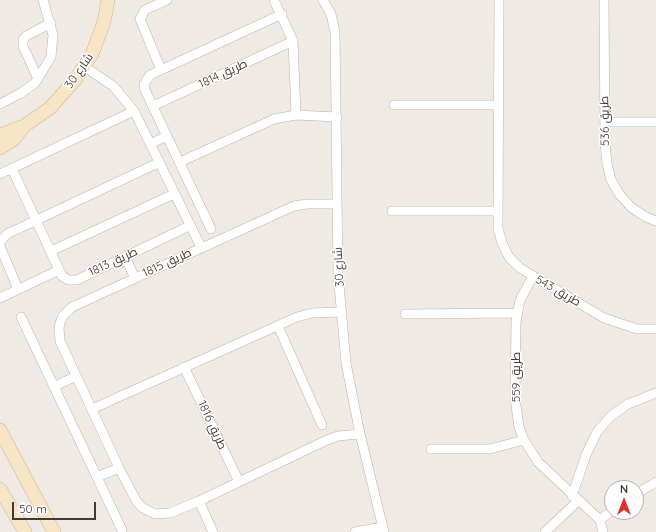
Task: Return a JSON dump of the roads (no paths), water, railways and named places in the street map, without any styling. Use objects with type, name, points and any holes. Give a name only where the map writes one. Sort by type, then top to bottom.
[{"type":"street","points":[[0,104],[21,93],[38,79],[51,57],[53,48],[51,23],[42,0]]},
{"type":"street","name":"شارع 30","points":[[0,134],[24,126],[50,108],[85,67],[99,37],[108,0]]},
{"type":"street","points":[[161,70],[140,19],[145,10],[167,0]]},
{"type":"street","points":[[274,0],[282,14],[292,41],[296,115]]},
{"type":"street","name":"شارع 30","points":[[323,0],[334,23],[337,117],[338,273],[346,363],[360,434],[383,529]]},
{"type":"street","name":"طريق 543","points":[[499,0],[498,228],[502,243],[509,256],[520,268],[604,318],[637,329],[656,329]]},
{"type":"street","name":"طريق 536","points":[[604,0],[606,151],[612,180],[620,195],[632,208],[646,217],[656,221]]},
{"type":"street","points":[[211,229],[144,84],[150,76],[161,70],[282,14]]},
{"type":"street","points":[[38,79],[23,46],[23,40],[26,36],[51,23]]},
{"type":"street","name":"طريق 1814","points":[[153,106],[292,41]]},
{"type":"street","points":[[85,67],[114,86],[134,111],[189,226],[201,247]]},
{"type":"street","points":[[394,105],[499,105]]},
{"type":"street","points":[[0,174],[134,111]]},
{"type":"street","points":[[180,162],[263,123],[296,115],[337,117]]},
{"type":"street","points":[[605,122],[656,122]]},
{"type":"street","name":"شارع 30","points":[[0,148],[14,139],[24,126]]},
{"type":"street","points":[[150,144],[167,136]]},
{"type":"street","points":[[0,242],[7,234],[158,163]]},
{"type":"street","points":[[0,298],[59,270],[12,169]]},
{"type":"street","points":[[51,251],[174,194]]},
{"type":"street","name":"طريق 1815","points":[[337,204],[308,204],[294,206],[72,307],[62,317],[59,328],[60,341],[136,502],[154,514],[170,513],[199,501],[327,440],[338,436],[360,434]]},
{"type":"street","points":[[392,211],[498,211]]},
{"type":"street","name":"طريق 1813","points":[[59,270],[65,278],[72,281],[189,226]]},
{"type":"street","points":[[0,246],[18,289]]},
{"type":"street","points":[[125,257],[135,278]]},
{"type":"street","name":"طريق 559","points":[[533,276],[520,300],[517,313],[516,413],[524,440],[538,462],[600,520]]},
{"type":"street","points":[[92,409],[184,367],[305,315],[342,312]]},
{"type":"street","points":[[405,314],[517,313]]},
{"type":"street","points":[[20,317],[122,530]]},
{"type":"street","points":[[278,326],[322,425]]},
{"type":"street","name":"طريق 1816","points":[[184,367],[239,482]]},
{"type":"street","points":[[54,387],[76,376]]},
{"type":"street","points":[[545,532],[575,498],[586,455],[596,432],[611,416],[628,404],[656,393]]},
{"type":"street","points":[[0,430],[54,532]]},
{"type":"street","points":[[431,449],[490,448],[524,440]]},
{"type":"street","points":[[96,477],[119,468]]},
{"type":"street","points":[[644,489],[656,482]]},
{"type":"street","points":[[0,489],[25,532]]},
{"type":"street","points":[[199,501],[213,532]]},
{"type":"street","points":[[602,532],[600,520],[604,517]]},
{"type":"street","points":[[355,532],[383,529]]}]
